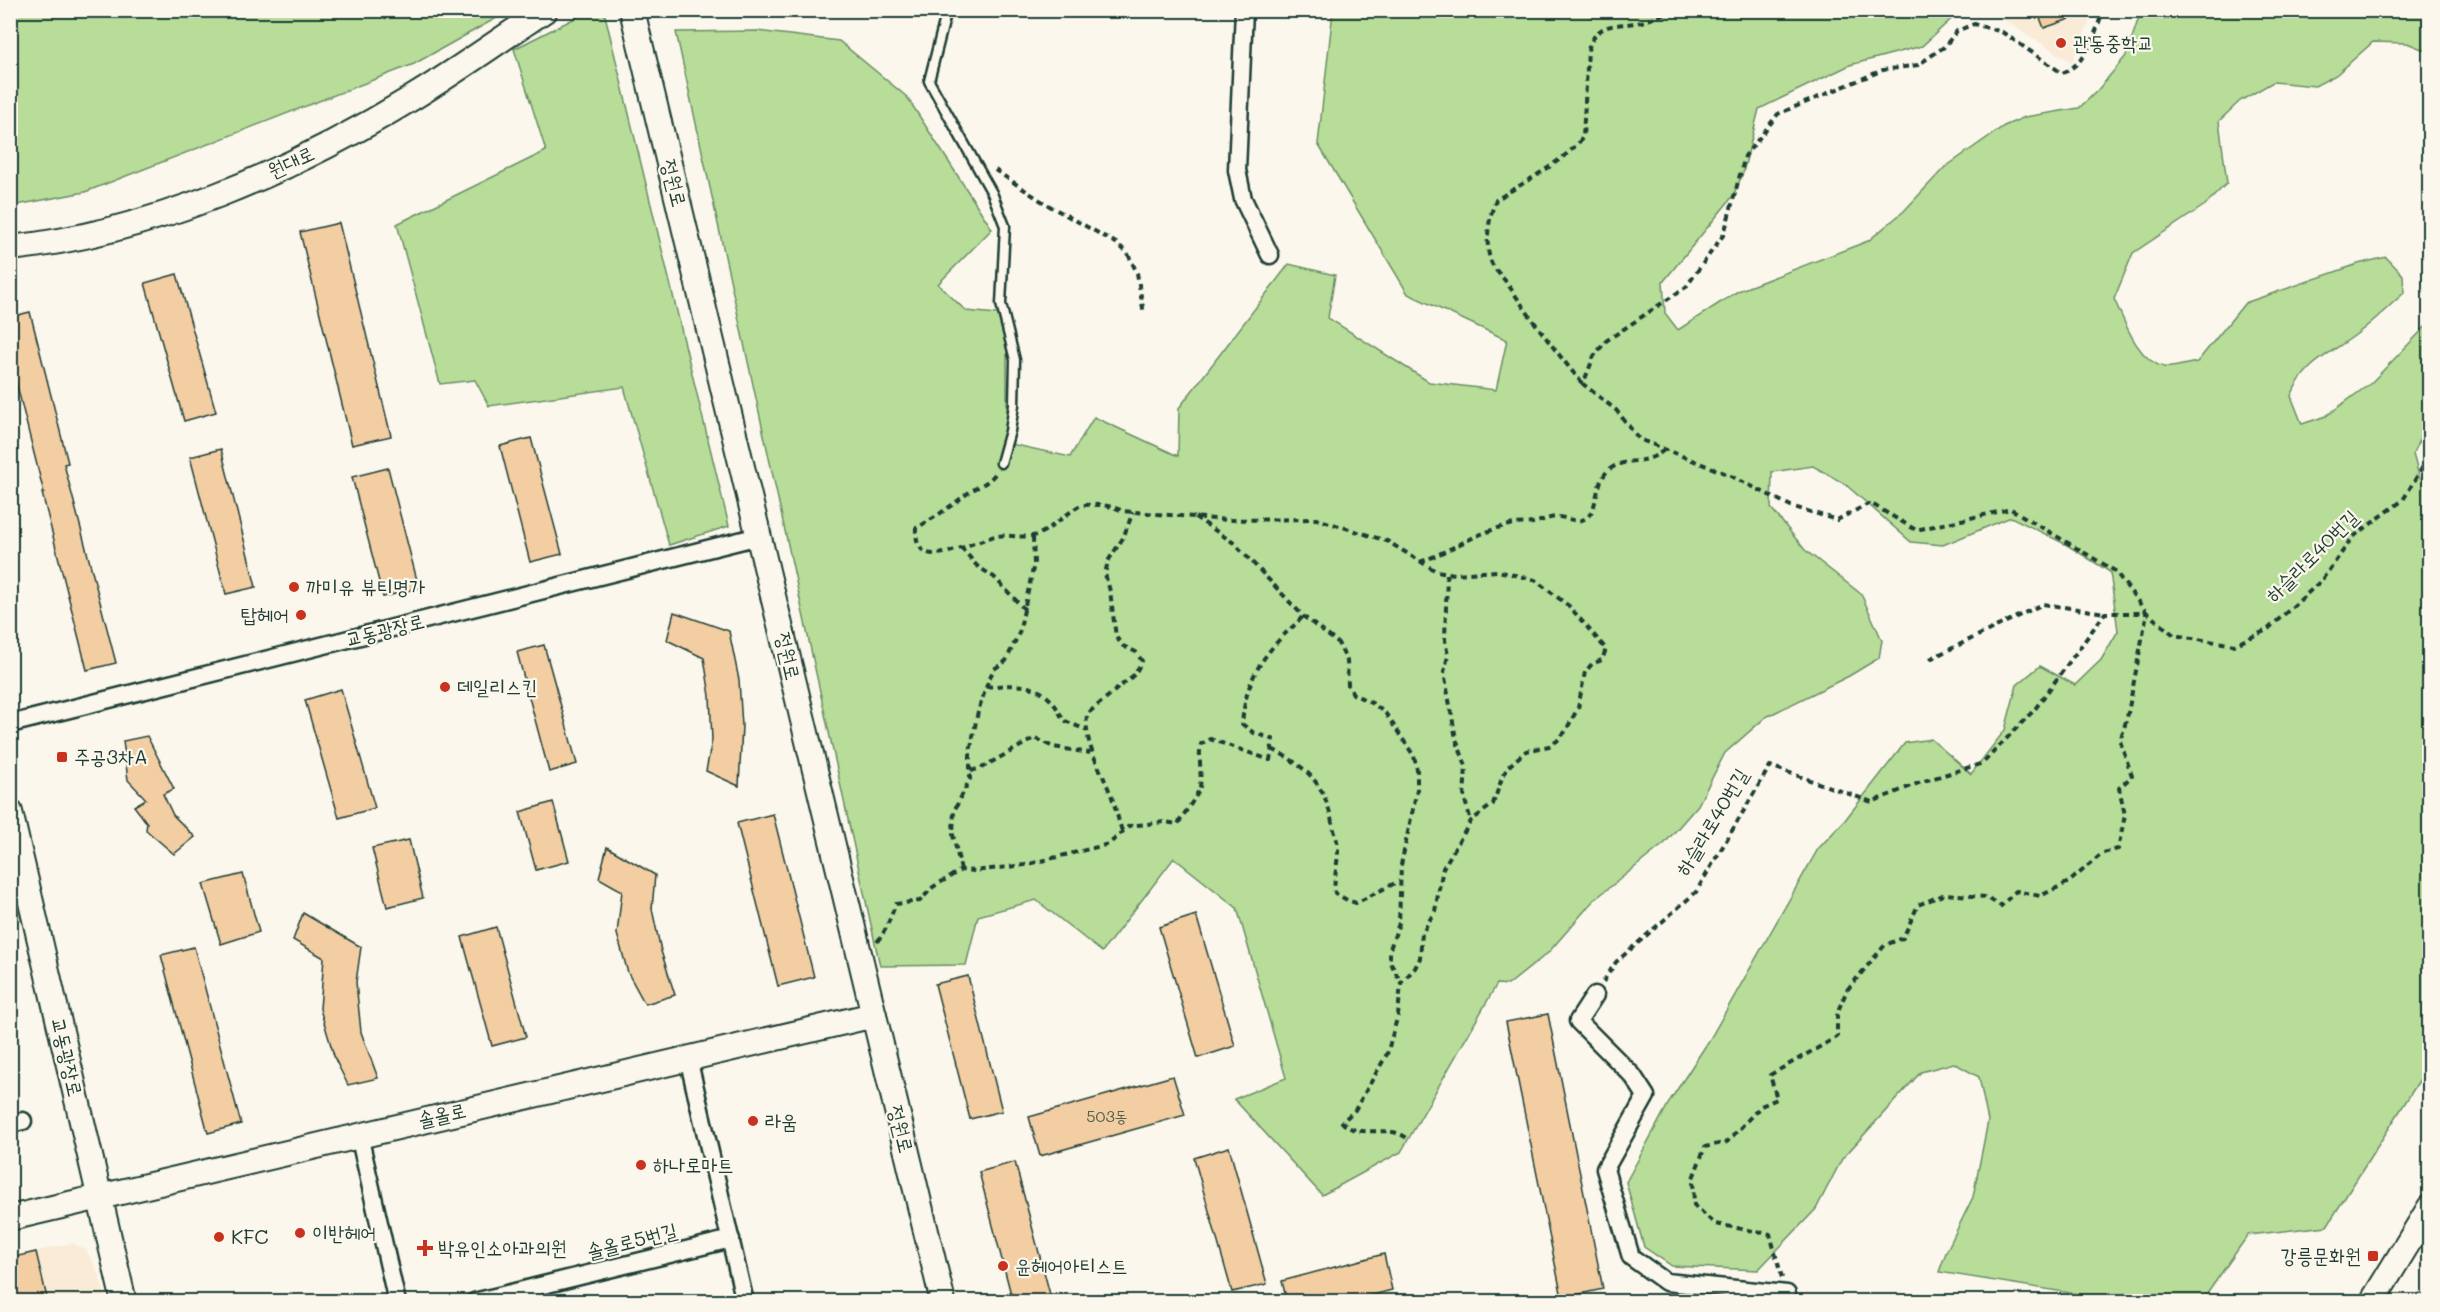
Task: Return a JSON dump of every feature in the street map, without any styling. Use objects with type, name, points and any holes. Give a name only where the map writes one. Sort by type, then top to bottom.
[{"type":"street","name":"원대로","points":[[10,248],[57,243],[176,210],[293,164],[412,99],[544,10]]},
{"type":"street","name":"정원로","points":[[632,10],[943,1302]]},
{"type":"street","points":[[1244,10],[1237,170],[1243,199],[1270,255]]},
{"type":"street","name":"교동광장로","points":[[10,724],[759,536]]},
{"type":"street","name":"교동광장로","points":[[10,812],[16,860],[124,1302]]},
{"type":"street","points":[[1595,995],[1578,1021],[1633,1076],[1646,1096],[1605,1169],[1631,1257],[1666,1282],[1787,1298]]},
{"type":"street","name":"솔올로","points":[[10,1218],[873,1015]]},
{"type":"street","points":[[688,1058],[745,1302]]},
{"type":"street","points":[[359,1135],[397,1302]]},
{"type":"street","points":[[2373,1302],[2430,1207]]},
{"type":"street","name":"솔올로5번길","points":[[474,1302],[730,1239]]},
{"type":"lane","points":[[947,10],[929,81],[992,193],[1005,226],[1001,304],[1015,360],[1014,405],[1001,463]]},
{"type":"path","points":[[1420,562],[1502,527],[1556,517],[1576,521],[1584,519],[1591,514],[1602,478],[1612,467],[1642,462],[1657,456],[1664,450],[1639,439],[1616,410],[1583,384],[1539,330],[1508,283],[1496,270],[1490,259],[1489,242],[1493,207],[1496,200],[1577,146],[1583,137],[1588,50],[1597,32],[1610,25],[1640,22],[1664,14],[1664,10]]},
{"type":"path","points":[[1583,384],[1594,356],[1606,341],[1686,287],[1724,234],[1745,156],[1778,114],[1883,70],[1918,65],[1944,47],[1957,31],[1974,24],[2002,32],[2062,73],[2072,70],[2081,63],[2103,10]]},
{"type":"path","points":[[967,151],[1046,204],[1123,249],[1137,273],[1144,314]]},
{"type":"path","name":"하슬라로40번길","points":[[1664,450],[1727,474],[1791,506],[1837,520],[1870,503],[1916,530],[2011,509],[2115,571],[2147,613],[2174,635],[2234,645],[2266,630],[2321,581],[2354,537],[2403,500],[2425,463],[2430,461]]},
{"type":"path","points":[[1001,463],[982,487],[969,492],[956,504],[916,528],[916,538],[926,553],[942,554],[973,541],[995,536],[1014,534],[1033,537],[1080,505],[1109,505],[1122,511],[1244,520],[1317,519],[1387,541],[1436,571],[1447,574],[1498,571],[1535,580],[1569,606],[1606,649],[1602,660],[1592,664],[1585,672],[1578,708],[1565,732],[1549,746],[1526,751],[1518,756],[1503,776],[1493,804],[1471,821],[1443,868],[1435,911],[1422,933],[1420,958],[1415,968],[1401,983],[1398,1015],[1383,1065],[1355,1110],[1342,1122],[1348,1129],[1392,1130],[1408,1139]]},
{"type":"path","points":[[1122,831],[1109,790],[1091,753],[1086,730],[1087,714],[1135,674],[1142,661],[1136,652],[1123,646],[1116,637],[1110,591],[1105,574],[1108,561],[1122,538],[1132,512]]},
{"type":"path","points":[[1194,516],[1234,543],[1303,616],[1338,643],[1347,661],[1348,685],[1353,694],[1374,704],[1386,714],[1414,756],[1417,790],[1408,827],[1400,880],[1399,923],[1390,949],[1390,961],[1401,983]]},
{"type":"path","points":[[961,870],[953,835],[954,811],[967,787],[971,771],[970,752],[978,711],[986,687],[994,669],[1006,660],[1019,633],[1034,564],[1033,537]]},
{"type":"path","points":[[961,547],[972,561],[993,577],[1025,610]]},
{"type":"path","points":[[1447,574],[1445,640],[1448,656],[1444,672],[1455,739],[1466,766],[1464,797],[1471,821]]},
{"type":"path","points":[[1787,1298],[1770,1234],[1714,1224],[1694,1205],[1693,1178],[1705,1147],[1727,1142],[1761,1106],[1777,1100],[1770,1075],[1836,1037],[1837,1013],[1847,990],[1885,945],[1903,938],[1918,905],[1945,894],[1986,897],[2001,906],[2016,891],[2040,896],[2069,882],[2103,854],[2118,849],[2125,816],[2119,788],[2132,776],[2120,741],[2127,718],[2147,613],[2104,613],[2043,604],[1930,659]]},
{"type":"path","name":"하슬라로40번길","points":[[1595,995],[1616,962],[1696,892],[1770,766],[1872,802],[1921,782],[1983,763],[2035,709],[2104,613]]},
{"type":"path","points":[[860,956],[879,941],[890,925],[896,904],[920,901],[933,887],[961,870],[975,872],[1025,865],[1109,844],[1129,826],[1137,827],[1152,823],[1178,824],[1200,787],[1201,744],[1210,739],[1270,760],[1273,739],[1254,733],[1242,724],[1244,700],[1252,678],[1260,665],[1280,639],[1303,616]]},
{"type":"path","points":[[986,687],[1031,687],[1040,690],[1057,707],[1063,720],[1086,730]]},
{"type":"path","points":[[971,771],[981,768],[1035,738],[1053,747],[1091,753]]},
{"type":"path","points":[[1272,749],[1290,758],[1313,776],[1328,802],[1338,852],[1333,879],[1335,892],[1356,903],[1400,880]]},
{"type":"shaded area","name":"관동중학교","points":[[1994,11],[2094,11],[2072,62],[1997,16]]},
{"type":"shaded area","points":[[73,1243],[86,1250],[99,1274],[106,1301],[11,1301],[10,1257]]},
{"type":"green space","points":[[11,10],[509,11],[414,64],[85,192],[11,206]]},
{"type":"green space","points":[[591,10],[604,11],[729,526],[669,545],[624,387],[489,406],[475,380],[440,384],[397,224],[546,151],[514,49]]},
{"type":"green space","points":[[1333,11],[1960,11],[1922,46],[1850,65],[1759,109],[1743,173],[1733,196],[1663,282],[1665,313],[1678,330],[1738,291],[1868,241],[1904,211],[1944,168],[2004,126],[2025,117],[2079,108],[2097,91],[2126,56],[2141,11],[2429,11],[2429,52],[2407,43],[2373,42],[2336,75],[2315,86],[2273,82],[2240,101],[2219,121],[2227,183],[2205,205],[2133,253],[2114,299],[2133,339],[2146,357],[2164,367],[2176,367],[2197,362],[2245,303],[2358,264],[2386,257],[2403,275],[2404,293],[2367,326],[2318,361],[2303,376],[2291,396],[2302,424],[2326,416],[2371,383],[2429,323],[2429,417],[2413,454],[2419,476],[2430,488],[2429,1065],[2327,1226],[2248,1235],[2202,1301],[2121,1301],[1939,1272],[1973,1197],[1988,1121],[1979,1077],[1954,1063],[1921,1072],[1842,1159],[1816,1209],[1758,1270],[1672,1266],[1644,1247],[1626,1182],[1671,1099],[1710,1039],[1818,849],[1845,820],[1905,743],[1931,739],[1971,774],[2005,730],[2017,685],[2040,666],[2075,685],[2101,660],[2118,631],[2110,572],[2067,545],[2011,517],[1943,545],[1911,542],[1845,484],[1813,466],[1772,472],[1771,508],[1805,550],[1861,594],[1882,640],[1879,658],[1849,676],[1766,717],[1725,753],[1698,805],[1665,843],[1594,900],[1548,953],[1508,985],[1497,984],[1401,1152],[1322,1195],[1234,1099],[1286,1078],[1237,908],[1174,858],[1102,952],[1036,900],[978,916],[966,965],[880,966],[676,32],[757,31],[839,41],[907,97],[992,229],[938,284],[966,311],[1007,315],[1007,443],[1070,457],[1094,417],[1178,456],[1179,408],[1289,264],[1335,275],[1328,318],[1429,382],[1496,390],[1507,340],[1408,294],[1318,144]]},
{"type":"building","points":[[2037,10],[2086,10],[2087,13],[2044,28]]},
{"type":"building","points":[[339,223],[391,436],[352,445],[300,232]]},
{"type":"building","points":[[177,274],[216,412],[184,421],[145,283]]},
{"type":"building","points":[[30,312],[68,463],[64,464],[116,663],[87,670],[10,358],[10,317]]},
{"type":"building","points":[[531,438],[562,554],[530,562],[500,446]]},
{"type":"building","points":[[221,449],[256,587],[226,594],[190,457]]},
{"type":"building","points":[[388,468],[419,588],[383,597],[352,477]]},
{"type":"building","points":[[674,612],[729,631],[739,680],[742,726],[739,786],[706,771],[712,740],[710,696],[704,658],[667,640]]},
{"type":"building","points":[[544,645],[577,764],[549,772],[517,652]]},
{"type":"building","points":[[341,689],[375,808],[339,818],[305,700]]},
{"type":"building","points":[[147,736],[174,789],[163,794],[173,815],[195,837],[174,854],[146,830],[147,823],[134,806],[146,799],[128,780],[123,741]]},
{"type":"building","points":[[553,802],[569,861],[536,870],[520,812]]},
{"type":"building","points":[[773,814],[814,977],[778,986],[737,823]]},
{"type":"building","points":[[409,840],[423,898],[387,907],[372,848]]},
{"type":"building","points":[[607,847],[655,875],[652,909],[661,951],[675,995],[645,1004],[628,973],[617,934],[622,891],[599,878]]},
{"type":"building","points":[[243,874],[259,932],[221,944],[203,884]]},
{"type":"building","points":[[303,913],[361,947],[356,982],[361,1032],[378,1078],[348,1085],[335,1059],[320,1009],[324,958],[293,940]]},
{"type":"building","points":[[1196,915],[1235,1046],[1198,1058],[1159,927]]},
{"type":"building","points":[[496,927],[526,1037],[492,1046],[462,937]]},
{"type":"building","points":[[194,947],[241,1124],[208,1133],[161,955]]},
{"type":"building","points":[[968,976],[1002,1111],[970,1119],[935,984]]},
{"type":"building","points":[[1548,1014],[1603,1289],[1562,1298],[1506,1022]]},
{"type":"building","points":[[1173,1076],[1185,1115],[1040,1156],[1029,1117]]},
{"type":"building","points":[[1229,1147],[1267,1284],[1232,1292],[1194,1158]]},
{"type":"building","points":[[1015,1162],[1052,1302],[1013,1302],[979,1172]]},
{"type":"building","points":[[36,1252],[48,1302],[10,1302],[10,1258]]},
{"type":"building","points":[[1384,1254],[1392,1290],[1346,1302],[1287,1302],[1282,1281]]},
{"type":"place","name":"관동중학교","points":[[2061,43]]},
{"type":"place","name":"까미유 뷰티명가","points":[[294,587]]},
{"type":"place","name":"탑헤어","points":[[301,615]]},
{"type":"place","name":"데일리스킨","points":[[445,687]]},
{"type":"place","name":"주공3차A","points":[[62,757]]},
{"type":"place","name":"라움","points":[[753,1121]]},
{"type":"place","name":"하나로마트","points":[[641,1165]]},
{"type":"place","name":"이반헤어","points":[[300,1233]]},
{"type":"place","name":"KFC","points":[[219,1237]]},
{"type":"place","name":"박유인소아과의원","points":[[425,1248]]},
{"type":"place","name":"강릉문화원","points":[[2373,1256]]},
{"type":"place","name":"윤헤어아티스트","points":[[1003,1266]]}]
